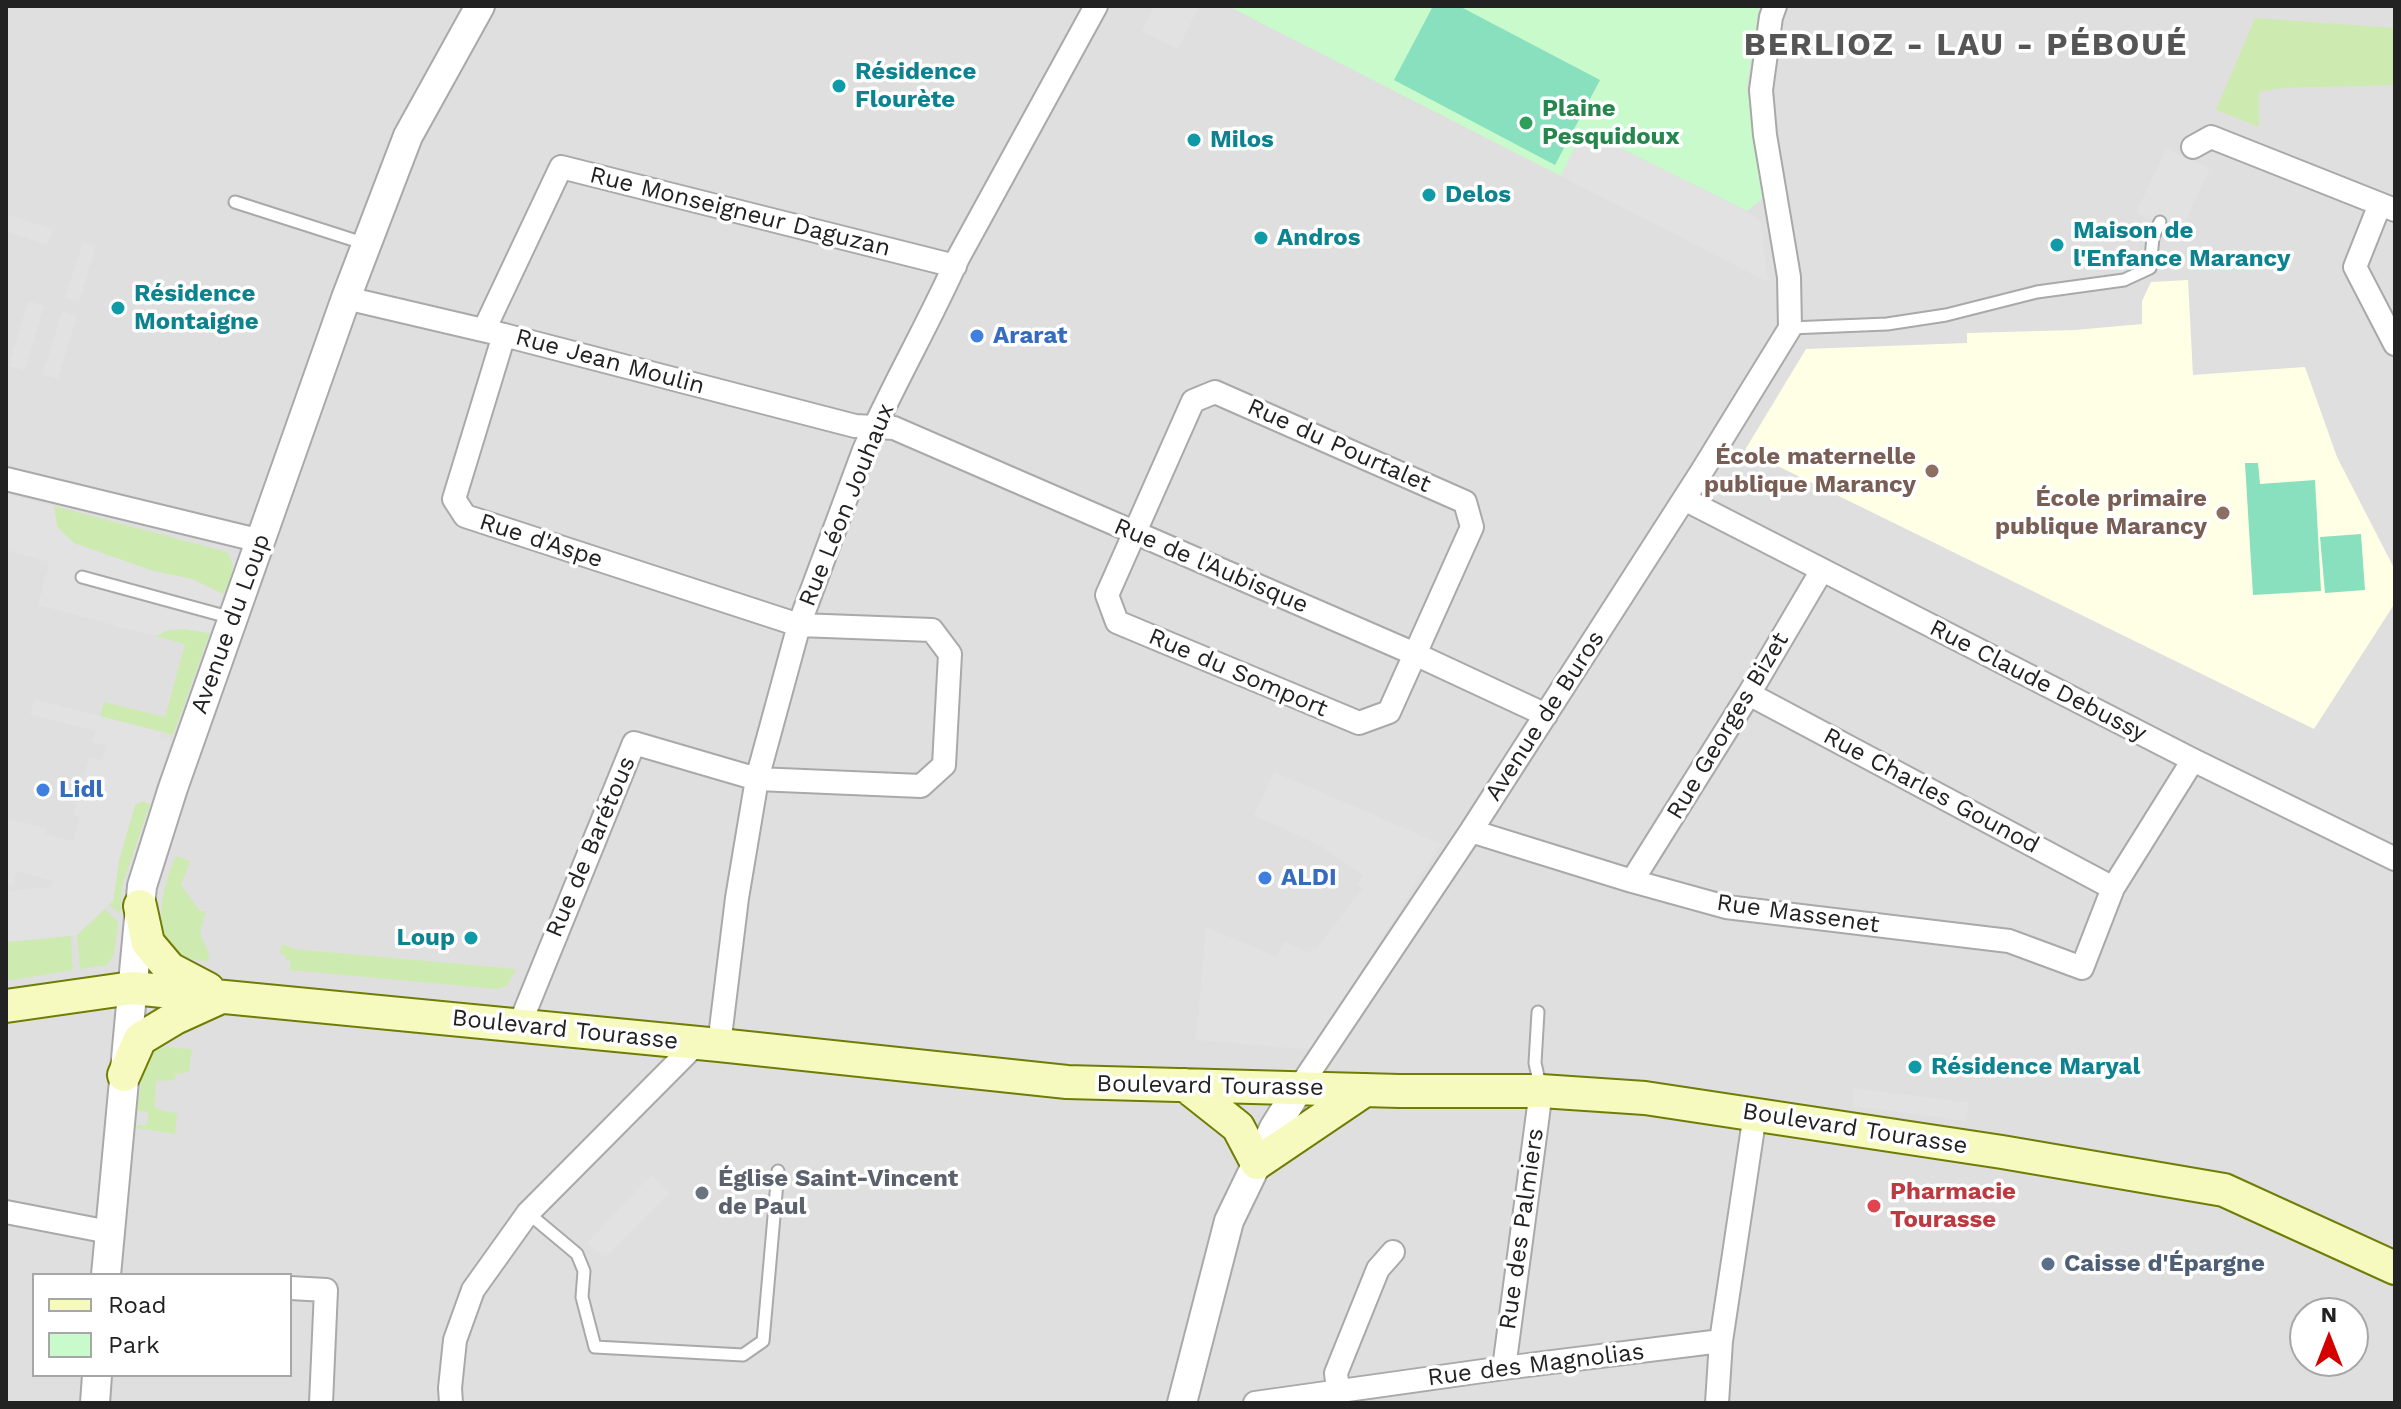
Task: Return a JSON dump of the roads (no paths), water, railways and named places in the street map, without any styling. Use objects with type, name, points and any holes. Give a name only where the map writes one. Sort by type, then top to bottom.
[{"type":"main road","points":[[140,906],[148,943],[170,969],[222,997]]},
{"type":"main road","name":"Boulevard Tourasse","points":[[6,1006],[132,988],[1067,1082],[1541,1091],[1645,1098],[2002,1152],[2224,1190],[2395,1268]]},
{"type":"main road","points":[[124,1075],[140,1039],[175,1018],[222,997]]},
{"type":"main road","points":[[1185,1085],[1238,1127],[1257,1163],[1365,1090]]},
{"type":"street","name":"Avenue du Loup","points":[[106,1273],[142,886],[173,788],[346,298],[408,136],[480,6]]},
{"type":"street","name":"Rue Léon Jouhaux","points":[[708,1044],[757,779],[799,625],[864,450],[955,266],[1096,6]]},
{"type":"street","points":[[1775,6],[1761,90],[1765,135],[1789,277],[1790,328]]},
{"type":"street","points":[[2193,147],[2211,137],[2388,207],[2355,267],[2395,344]]},
{"type":"street","name":"Rue Monseigneur Daguzan","points":[[494,332],[561,167],[955,266]]},
{"type":"street","name":"Rue Jean Moulin","points":[[346,298],[494,332],[855,426],[874,427]]},
{"type":"street","name":"Avenue de Buros","points":[[1182,1403],[1229,1221],[1279,1120],[1546,715],[1790,328]]},
{"type":"street","name":"Rue d'Aspe","points":[[494,332],[454,499],[465,516],[799,625],[932,630],[950,654],[944,765],[921,786],[757,779]]},
{"type":"street","name":"Rue du Pourtalet","points":[[1135,534],[1193,401],[1215,392],[1465,502],[1472,527],[1415,654]]},
{"type":"street","name":"Rue de l'Aubisque","points":[[874,427],[894,428],[1415,654],[1546,715]]},
{"type":"street","points":[[6,479],[261,541]]},
{"type":"street","name":"Rue Claude Debussy","points":[[1684,499],[2193,760],[2395,859]]},
{"type":"street","name":"Rue du Somport","points":[[1135,534],[1107,595],[1117,622],[1359,723],[1389,712],[1415,654]]},
{"type":"street","name":"Rue Georges Bizet","points":[[1632,881],[1822,570]]},
{"type":"street","name":"Rue Charles Gounod","points":[[1749,694],[2113,888]]},
{"type":"street","name":"Rue de Barétous","points":[[519,1026],[634,743],[757,779]]},
{"type":"street","points":[[2113,888],[2193,760]]},
{"type":"street","name":"Rue Massenet","points":[[1471,831],[1726,907],[2009,941],[2082,968],[2113,888]]},
{"type":"street","points":[[451,1403],[455,1340],[473,1290],[528,1213],[708,1044]]},
{"type":"street","name":"Rue des Palmiers","points":[[1504,1368],[1541,1091]]},
{"type":"street","points":[[1717,1403],[1721,1341],[1755,1114]]},
{"type":"street","points":[[6,1212],[109,1232]]},
{"type":"street","points":[[1338,1391],[1336,1373],[1378,1269],[1393,1252]]},
{"type":"street","points":[[292,1288],[326,1290],[321,1403]]},
{"type":"street","name":"Rue des Magnolias","points":[[1255,1403],[1721,1341]]},
{"type":"street","points":[[95,1403],[97,1377]]},
{"type":"lane","points":[[235,202],[367,244]]},
{"type":"lane","points":[[1790,328],[1887,324],[1946,315],[2037,292],[2124,280],[2150,268],[2153,237],[2160,222]]},
{"type":"lane","points":[[82,577],[217,612],[233,619]]},
{"type":"lane","points":[[1538,1012],[1535,1063],[1541,1091]]},
{"type":"lane","points":[[528,1213],[577,1254],[584,1271],[582,1297],[595,1347],[743,1355],[763,1341],[778,1171]]},
{"type":"place","name":"Résidence Flourète","points":[[839,86]]},
{"type":"place","name":"Plaine Pesquidoux","points":[[1526,123]]},
{"type":"place","name":"Milos","points":[[1194,140]]},
{"type":"place","name":"Delos","points":[[1429,195]]},
{"type":"place","name":"Andros","points":[[1261,238]]},
{"type":"place","name":"Maison de l'Enfance Marancy","points":[[2057,245]]},
{"type":"place","name":"Résidence Montaigne","points":[[118,308]]},
{"type":"place","name":"Ararat","points":[[977,336]]},
{"type":"place","name":"École maternelle publique Marancy","points":[[1932,471]]},
{"type":"place","name":"École primaire publique Marancy","points":[[2223,513]]},
{"type":"place","name":"Lidl","points":[[43,790]]},
{"type":"place","name":"ALDI","points":[[1265,878]]},
{"type":"place","name":"Loup","points":[[471,938]]},
{"type":"place","name":"Résidence Maryal","points":[[1915,1067]]},
{"type":"place","name":"Église Saint-Vincent de Paul","points":[[702,1193]]},
{"type":"place","name":"Pharmacie Tourasse","points":[[1874,1206]]},
{"type":"place","name":"Caisse d'Épargne","points":[[2048,1264]]},
{"type":"district","name":"BERLIOZ - LAU - PÉBOUÉ","points":[[1966,46]]}]
